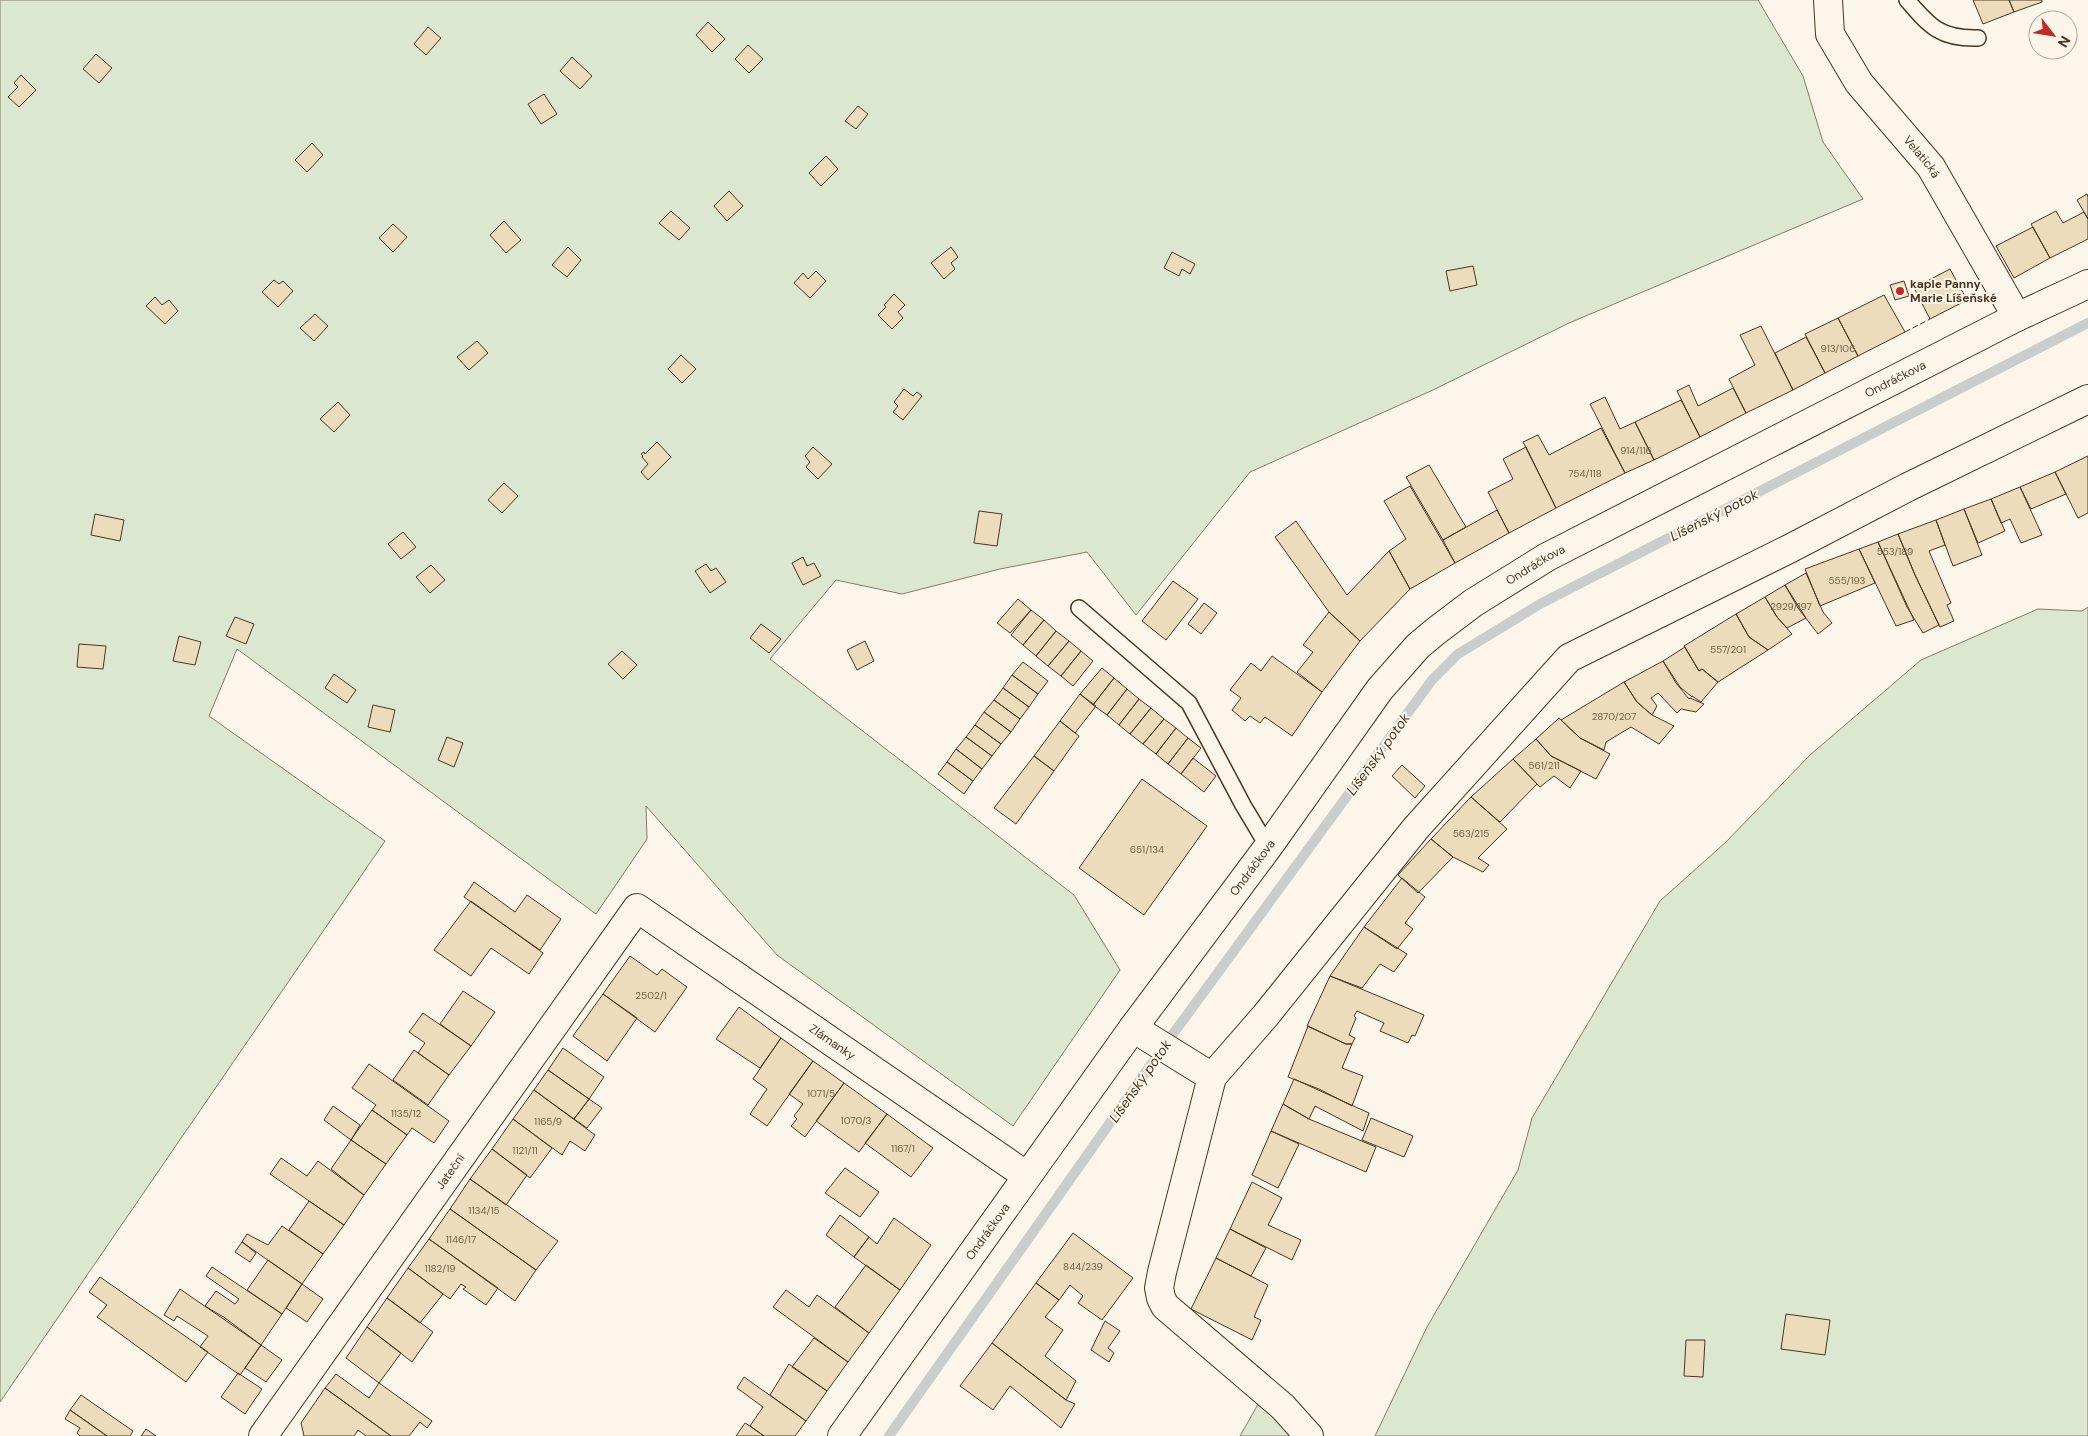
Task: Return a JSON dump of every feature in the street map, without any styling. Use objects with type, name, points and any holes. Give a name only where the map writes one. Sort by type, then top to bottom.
[{"type":"street","name":"Velatická","points":[[1828,0],[1830,34],[1859,83],[1932,167],[2017,317]]},
{"type":"street","name":"Ondráčkova","points":[[842,1436],[1027,1176],[1144,1035],[1268,847],[1380,689],[1402,662],[1424,641],[1473,603],[1547,557],[2017,317],[2088,284]]},
{"type":"street","points":[[1309,1436],[1283,1407],[1180,1319],[1166,1306],[1161,1298],[1160,1288],[1166,1256],[1212,1077],[1266,1015],[1416,828],[1569,658],[1789,549],[1908,486],[2088,399]]},
{"type":"street","name":"Zlámanky","points":[[637,908],[1027,1176]]},
{"type":"street","name":"Jateční","points":[[263,1436],[637,908]]},
{"type":"street","points":[[1144,1035],[1212,1077]]},
{"type":"lane","points":[[1907,0],[1923,19],[1945,35],[1962,39],[1978,38]]},
{"type":"lane","points":[[1079,608],[1189,703],[1243,805],[1268,847]]},
{"type":"green space","points":[[0,0],[1758,0],[1803,76],[1823,142],[1863,199],[1569,323],[1433,390],[1250,472],[1136,615],[1087,552],[1000,569],[902,594],[836,580],[770,659],[1074,895],[1120,970],[1013,1126],[777,955],[646,806],[647,839],[596,914],[237,649],[209,716],[385,841],[0,1402]]},
{"type":"green space","points":[[2088,607],[2088,1436],[1375,1436],[1427,1327],[1518,1170],[1532,1118],[1660,901],[1726,842],[1810,755],[1921,660],[2038,609],[2082,611]]},
{"type":"green space","points":[[1261,1399],[1301,1436],[1240,1436]]},
{"type":"building","points":[[1973,0],[2009,0],[2014,12],[1983,24]]},
{"type":"building","points":[[2009,0],[2042,0],[2042,2],[2014,12]]},
{"type":"building","points":[[708,22],[725,39],[712,52],[696,35]]},
{"type":"building","points":[[428,27],[441,38],[426,55],[414,44]]},
{"type":"building","points":[[748,45],[763,59],[749,73],[735,59]]},
{"type":"building","points":[[96,54],[112,68],[99,83],[83,69]]},
{"type":"building","points":[[572,57],[592,76],[580,89],[560,71]]},
{"type":"building","points":[[21,75],[36,90],[19,107],[8,97],[18,87],[14,83]]},
{"type":"building","points":[[544,94],[557,114],[541,124],[528,104]]},
{"type":"building","points":[[858,106],[868,114],[856,129],[845,121]]},
{"type":"building","points":[[312,143],[323,155],[307,172],[295,160]]},
{"type":"building","points":[[826,156],[838,169],[821,186],[809,173]]},
{"type":"building","points":[[729,191],[743,206],[727,221],[714,206]]},
{"type":"building","points":[[2087,194],[2088,197],[2088,219],[2077,200]]},
{"type":"building","points":[[671,211],[690,228],[679,240],[659,223]]},
{"type":"building","points":[[2056,211],[2063,223],[2084,212],[2088,219],[2088,239],[2050,258],[2031,224]]},
{"type":"building","points":[[504,221],[521,240],[506,253],[490,235]]},
{"type":"building","points":[[393,224],[407,237],[393,252],[379,238]]},
{"type":"building","points":[[2033,227],[2050,258],[2014,278],[1996,246]]},
{"type":"building","points":[[568,247],[581,260],[567,277],[552,265]]},
{"type":"building","points":[[951,247],[958,257],[951,263],[955,269],[944,279],[931,263]]},
{"type":"building","points":[[1172,252],[1195,264],[1190,274],[1182,269],[1179,276],[1164,268]]},
{"type":"building","points":[[1473,266],[1477,285],[1450,291],[1446,271]]},
{"type":"building","points":[[1950,269],[1967,300],[1930,319],[1914,288]]},
{"type":"building","points":[[816,271],[826,281],[810,298],[794,283],[803,273],[808,279]]},
{"type":"building","points":[[274,280],[279,284],[283,281],[293,291],[278,307],[262,292]]},
{"type":"building","name":"kaple Panny Marie Líšeňské","points":[[1904,281],[1909,296],[1895,300],[1890,285]]},
{"type":"building","points":[[894,294],[905,305],[898,312],[903,318],[892,329],[878,315],[886,307],[884,305]]},
{"type":"building","points":[[1884,295],[1905,332],[1858,356],[1838,318]]},
{"type":"building","points":[[155,297],[162,305],[169,300],[178,311],[165,324],[146,306]]},
{"type":"building","points":[[315,314],[328,326],[314,341],[300,328]]},
{"type":"building","points":[[1838,318],[1858,356],[1825,373],[1805,334]]},
{"type":"building","points":[[1761,326],[1793,390],[1746,413],[1729,379],[1755,365],[1740,335]]},
{"type":"building","points":[[1806,337],[1825,373],[1793,390],[1775,353]]},
{"type":"building","points":[[477,341],[488,353],[469,370],[457,357]]},
{"type":"building","points":[[681,355],[696,369],[682,383],[668,369]]},
{"type":"building","points":[[1689,385],[1698,406],[1733,388],[1746,413],[1700,437],[1677,391]]},
{"type":"building","points":[[904,389],[913,396],[917,392],[922,396],[903,420],[893,412],[898,406],[894,402]]},
{"type":"building","points":[[1605,397],[1620,429],[1635,422],[1654,460],[1625,473],[1590,404]]},
{"type":"building","points":[[1681,400],[1700,437],[1654,460],[1635,422]]},
{"type":"building","points":[[338,402],[350,415],[334,432],[320,419]]},
{"type":"building","points":[[1601,428],[1625,473],[1556,508],[1523,442],[1538,435],[1549,455]]},
{"type":"building","points":[[657,442],[671,457],[648,480],[641,472],[648,464],[641,454],[644,452],[645,454]]},
{"type":"building","points":[[813,447],[832,464],[818,479],[806,467],[810,462],[805,456]]},
{"type":"building","points":[[1526,447],[1556,508],[1509,533],[1488,492],[1513,479],[1503,459]]},
{"type":"building","points":[[2088,456],[2088,513],[2078,518],[2055,472]]},
{"type":"building","points":[[1429,465],[1466,527],[1443,540],[1406,477]]},
{"type":"building","points":[[2055,472],[2066,494],[2031,509],[2020,487]]},
{"type":"building","points":[[504,483],[518,496],[502,513],[488,500]]},
{"type":"building","points":[[1410,486],[1455,563],[1410,589],[1389,551],[1406,539],[1384,501]]},
{"type":"building","points":[[2020,487],[2042,535],[2021,543],[2010,519],[2001,523],[1991,499]]},
{"type":"building","points":[[1991,499],[2005,531],[1978,543],[1964,509]]},
{"type":"building","points":[[1964,509],[1982,555],[1953,566],[1936,520]]},
{"type":"building","points":[[1497,510],[1509,533],[1455,563],[1443,540]]},
{"type":"building","points":[[979,511],[1002,514],[997,546],[974,543]]},
{"type":"building","points":[[95,514],[124,520],[120,541],[91,535]]},
{"type":"building","points":[[1936,520],[1945,545],[1929,551],[1951,603],[1947,605],[1954,621],[1940,627],[1898,534]]},
{"type":"building","points":[[1296,521],[1347,595],[1389,551],[1410,589],[1360,641],[1329,612],[1275,537]]},
{"type":"building","points":[[403,532],[416,547],[401,559],[388,544]]},
{"type":"building","points":[[1898,534],[1939,625],[1923,633],[1907,607],[1878,542]]},
{"type":"building","points":[[1878,542],[1914,620],[1896,626],[1859,549]]},
{"type":"building","points":[[1859,549],[1875,583],[1820,606],[1805,569]]},
{"type":"building","points":[[803,557],[807,566],[814,563],[821,576],[803,585],[792,563]]},
{"type":"building","points":[[706,564],[711,571],[716,568],[726,582],[710,593],[695,571]]},
{"type":"building","points":[[431,565],[445,580],[430,593],[416,577]]},
{"type":"building","points":[[1806,573],[1823,612],[1832,623],[1818,634],[1798,608],[1785,585]]},
{"type":"building","points":[[1173,581],[1198,599],[1166,640],[1142,621]]},
{"type":"building","points":[[1785,585],[1806,618],[1787,628],[1777,617],[1765,597]]},
{"type":"building","points":[[1765,597],[1777,617],[1792,634],[1768,650],[1749,637],[1736,614]]},
{"type":"building","points":[[1018,599],[1031,610],[1010,633],[997,623]]},
{"type":"building","points":[[1204,603],[1217,613],[1201,634],[1188,624]]},
{"type":"building","points":[[1031,610],[1044,620],[1023,645],[1011,635]]},
{"type":"building","points":[[1329,612],[1360,641],[1322,692],[1297,672],[1313,652],[1303,645]]},
{"type":"building","points":[[1736,614],[1749,637],[1768,650],[1718,682],[1702,669],[1699,671],[1684,646]]},
{"type":"building","points":[[235,617],[254,624],[246,644],[226,636]]},
{"type":"building","points":[[1044,620],[1056,631],[1036,656],[1023,645]]},
{"type":"building","points":[[761,624],[781,639],[769,653],[750,638]]},
{"type":"building","points":[[1056,631],[1069,641],[1048,666],[1036,656]]},
{"type":"building","points":[[179,636],[201,642],[195,665],[173,661]]},
{"type":"building","points":[[865,641],[874,661],[857,670],[847,650]]},
{"type":"building","points":[[1069,641],[1081,651],[1061,676],[1048,666]]},
{"type":"building","points":[[79,644],[106,646],[103,669],[77,667]]},
{"type":"building","points":[[1685,647],[1699,671],[1702,669],[1718,682],[1701,702],[1680,687],[1663,661]]},
{"type":"building","points":[[622,651],[637,665],[623,679],[608,664]]},
{"type":"building","points":[[1081,651],[1093,661],[1073,686],[1061,676]]},
{"type":"building","points":[[1272,656],[1322,692],[1292,736],[1265,717],[1260,723],[1250,716],[1245,721],[1232,710],[1241,698],[1230,690],[1251,663],[1261,671]]},
{"type":"building","points":[[1663,661],[1676,683],[1689,699],[1704,704],[1696,712],[1681,709],[1677,713],[1658,693],[1651,698],[1657,706],[1652,715],[1637,702],[1624,682]]},
{"type":"building","points":[[1023,662],[1048,681],[1038,694],[1012,675]]},
{"type":"building","points":[[1102,668],[1114,678],[1093,705],[1080,694]]},
{"type":"building","points":[[334,674],[356,690],[347,703],[325,688]]},
{"type":"building","points":[[1012,675],[1038,694],[1029,707],[1003,688]]},
{"type":"building","points":[[1114,678],[1127,689],[1107,715],[1093,705]]},
{"type":"building","points":[[1624,682],[1637,702],[1652,715],[1674,726],[1659,744],[1631,727],[1606,742],[1604,750],[1580,738],[1561,720]]},
{"type":"building","points":[[1003,688],[1029,707],[1020,719],[994,700]]},
{"type":"building","points":[[1127,689],[1139,699],[1119,725],[1107,715]]},
{"type":"building","points":[[1080,694],[1096,706],[1075,733],[1060,721]]},
{"type":"building","points":[[1139,699],[1151,708],[1130,734],[1119,725]]},
{"type":"building","points":[[994,700],[1020,719],[1011,732],[984,712]]},
{"type":"building","points":[[373,705],[395,710],[390,732],[368,727]]},
{"type":"building","points":[[1151,708],[1164,719],[1143,744],[1130,734]]},
{"type":"building","points":[[984,712],[1011,732],[1001,744],[975,725]]},
{"type":"building","points":[[1559,718],[1580,738],[1610,754],[1596,779],[1551,756],[1536,739]]},
{"type":"building","points":[[1164,719],[1176,728],[1156,754],[1143,744]]},
{"type":"building","points":[[1060,721],[1079,736],[1054,771],[1034,756]]},
{"type":"building","points":[[975,725],[1001,744],[992,756],[966,737]]},
{"type":"building","points":[[1176,728],[1188,738],[1168,764],[1156,754]]},
{"type":"building","points":[[447,737],[463,743],[454,767],[438,760]]},
{"type":"building","points":[[966,737],[992,756],[982,769],[956,749]]},
{"type":"building","points":[[1188,738],[1201,748],[1181,774],[1168,764]]},
{"type":"building","points":[[1536,739],[1551,756],[1581,771],[1570,788],[1554,776],[1540,787],[1513,759]]},
{"type":"building","points":[[956,749],[982,769],[973,781],[947,762]]},
{"type":"building","points":[[1034,756],[1054,771],[1016,824],[994,808]]},
{"type":"building","points":[[1193,758],[1216,776],[1204,792],[1181,774]]},
{"type":"building","points":[[1513,759],[1537,784],[1500,822],[1471,797]]},
{"type":"building","points":[[947,762],[973,781],[964,794],[938,774]]},
{"type":"building","points":[[1402,765],[1425,786],[1415,798],[1392,776]]},
{"type":"building","points":[[1142,779],[1207,826],[1144,915],[1079,868]]},
{"type":"building","points":[[1471,797],[1507,829],[1478,858],[1489,865],[1483,872],[1453,857],[1431,839]]},
{"type":"building","points":[[1431,839],[1453,857],[1418,893],[1398,875]]},
{"type":"building","points":[[1402,878],[1425,897],[1405,923],[1413,929],[1397,949],[1364,927]]},
{"type":"building","points":[[474,882],[515,912],[527,895],[561,919],[540,950],[464,897]]},
{"type":"building","points":[[471,901],[543,953],[529,974],[491,948],[471,976],[434,950]]},
{"type":"building","points":[[1364,927],[1407,954],[1394,972],[1380,964],[1362,988],[1330,976]]},
{"type":"building","points":[[630,956],[657,975],[662,969],[687,987],[655,1032],[603,994]]},
{"type":"building","points":[[1330,976],[1424,1015],[1415,1036],[1412,1035],[1408,1043],[1380,1031],[1384,1023],[1357,1011],[1349,1035],[1355,1038],[1352,1044],[1346,1044],[1307,1026]]},
{"type":"building","points":[[463,991],[495,1012],[471,1046],[440,1024]]},
{"type":"building","points":[[603,994],[637,1018],[607,1061],[573,1036]]},
{"type":"building","points":[[739,1007],[781,1038],[760,1068],[716,1039]]},
{"type":"building","points":[[423,1013],[471,1046],[449,1075],[418,1053],[425,1043],[409,1032]]},
{"type":"building","points":[[1308,1026],[1346,1044],[1352,1044],[1342,1068],[1363,1076],[1352,1106],[1319,1089],[1288,1077]]},
{"type":"building","points":[[781,1038],[813,1061],[767,1126],[750,1114],[767,1089],[753,1079]]},
{"type":"building","points":[[563,1048],[604,1077],[589,1099],[548,1070]]},
{"type":"building","points":[[414,1050],[449,1075],[428,1105],[393,1080]]},
{"type":"building","points":[[813,1061],[844,1083],[805,1137],[791,1126],[797,1119],[794,1116],[803,1104],[789,1094]]},
{"type":"building","points":[[369,1064],[449,1121],[434,1143],[412,1128],[407,1135],[372,1110],[376,1105],[352,1088]]},
{"type":"building","points":[[548,1070],[589,1099],[574,1119],[534,1090]]},
{"type":"building","points":[[1294,1079],[1369,1113],[1363,1131],[1315,1106],[1309,1119],[1283,1104]]},
{"type":"building","points":[[844,1083],[887,1114],[859,1152],[816,1121]]},
{"type":"building","points":[[534,1090],[595,1135],[585,1151],[570,1141],[562,1155],[513,1119]]},
{"type":"building","points":[[589,1099],[602,1108],[587,1128],[574,1119]]},
{"type":"building","points":[[1283,1104],[1309,1119],[1376,1147],[1366,1172],[1271,1131]]},
{"type":"building","points":[[333,1106],[360,1125],[351,1140],[324,1120]]},
{"type":"building","points":[[372,1110],[407,1135],[386,1164],[351,1140]]},
{"type":"building","points":[[887,1114],[933,1148],[911,1177],[865,1143]]},
{"type":"building","points":[[1371,1118],[1413,1136],[1404,1157],[1362,1140]]},
{"type":"building","points":[[513,1119],[552,1148],[530,1178],[492,1149]]},
{"type":"building","points":[[1271,1131],[1299,1144],[1278,1188],[1252,1175]]},
{"type":"building","points":[[351,1140],[386,1164],[364,1195],[331,1169]]},
{"type":"building","points":[[492,1149],[527,1175],[506,1205],[470,1179]]},
{"type":"building","points":[[281,1158],[307,1176],[318,1161],[364,1195],[344,1225],[270,1174]]},
{"type":"building","points":[[845,1168],[879,1192],[860,1217],[825,1193]]},
{"type":"building","points":[[470,1179],[558,1241],[536,1270],[450,1209]]},
{"type":"building","points":[[1252,1182],[1282,1198],[1268,1225],[1301,1240],[1292,1260],[1230,1229]]},
{"type":"building","points":[[309,1201],[344,1225],[323,1254],[289,1230]]},
{"type":"building","points":[[450,1209],[536,1270],[515,1301],[429,1239]]},
{"type":"building","points":[[840,1215],[869,1237],[854,1257],[826,1235]]},
{"type":"building","points":[[894,1218],[931,1245],[900,1290],[854,1257],[869,1237],[877,1244]]},
{"type":"building","points":[[282,1226],[323,1254],[302,1284],[242,1242],[247,1234],[268,1245]]},
{"type":"building","points":[[1230,1229],[1266,1248],[1251,1276],[1216,1258]]},
{"type":"building","points":[[1073,1233],[1133,1278],[1102,1320],[1078,1303],[1083,1296],[1070,1285],[1059,1300],[1036,1283]]},
{"type":"building","points":[[429,1239],[498,1288],[486,1305],[463,1289],[466,1287],[461,1284],[450,1299],[408,1268]]},
{"type":"building","points":[[242,1242],[256,1253],[250,1262],[235,1252]]},
{"type":"building","points":[[1216,1258],[1268,1285],[1254,1317],[1261,1320],[1252,1340],[1191,1309]]},
{"type":"building","points":[[268,1260],[302,1284],[282,1314],[247,1290]]},
{"type":"building","points":[[866,1265],[900,1290],[869,1333],[835,1307]]},
{"type":"building","points":[[212,1267],[282,1314],[261,1345],[225,1318],[205,1306],[216,1291],[235,1304],[239,1299],[206,1276]]},
{"type":"building","points":[[408,1268],[443,1294],[420,1323],[387,1298]]},
{"type":"building","points":[[100,1277],[208,1352],[186,1382],[97,1317],[107,1305],[89,1292]]},
{"type":"building","points":[[1036,1283],[1059,1300],[1045,1317],[1063,1330],[1045,1356],[1076,1381],[1066,1400],[992,1343]]},
{"type":"building","points":[[302,1284],[323,1299],[307,1322],[286,1308]]},
{"type":"building","points":[[180,1289],[261,1345],[240,1375],[200,1347],[208,1336],[177,1316],[174,1321],[164,1315]]},
{"type":"building","points":[[786,1290],[809,1307],[817,1295],[869,1333],[848,1362],[773,1307]]},
{"type":"building","points":[[387,1298],[433,1332],[412,1362],[367,1327]]},
{"type":"building","points":[[1786,1314],[1830,1320],[1825,1355],[1781,1349]]},
{"type":"building","points":[[1105,1321],[1120,1331],[1108,1348],[1114,1353],[1109,1362],[1091,1350]]},
{"type":"building","points":[[367,1327],[401,1353],[379,1383],[346,1358]]},
{"type":"building","points":[[814,1338],[848,1362],[827,1391],[792,1367]]},
{"type":"building","points":[[1686,1340],[1705,1340],[1703,1377],[1684,1376]]},
{"type":"building","points":[[992,1343],[1066,1400],[1075,1404],[1061,1428],[1010,1386],[993,1410],[960,1386]]},
{"type":"building","points":[[261,1345],[282,1360],[266,1382],[245,1368]]},
{"type":"building","points":[[789,1364],[827,1391],[806,1421],[770,1395]]},
{"type":"building","points":[[238,1373],[262,1389],[245,1414],[221,1397]]},
{"type":"building","points":[[336,1374],[369,1398],[379,1383],[432,1421],[427,1428],[420,1422],[409,1436],[391,1436],[325,1388]]},
{"type":"building","points":[[744,1377],[806,1421],[795,1436],[764,1436],[750,1426],[763,1407],[737,1388]]},
{"type":"building","points":[[325,1388],[391,1436],[366,1436],[358,1430],[354,1436],[304,1436],[301,1423]]},
{"type":"building","points":[[81,1395],[133,1431],[130,1436],[107,1436],[70,1410]]},
{"type":"building","points":[[70,1410],[107,1436],[80,1436],[77,1433],[80,1428],[65,1419]]},
{"type":"building","points":[[745,1423],[750,1426],[764,1436],[736,1436]]},
{"type":"building","points":[[146,1429],[156,1436],[141,1436]]},
{"type":"waterway","name":"Líšeňský potok","points":[[889,1436],[1162,1049],[1432,680],[1458,654],[1540,604],[2088,323]]},
{"type":"fence","points":[[1905,332],[1930,319]]},
{"type":"place","name":"kaple Panny Marie Líšeňské","points":[[1900,291]]}]
